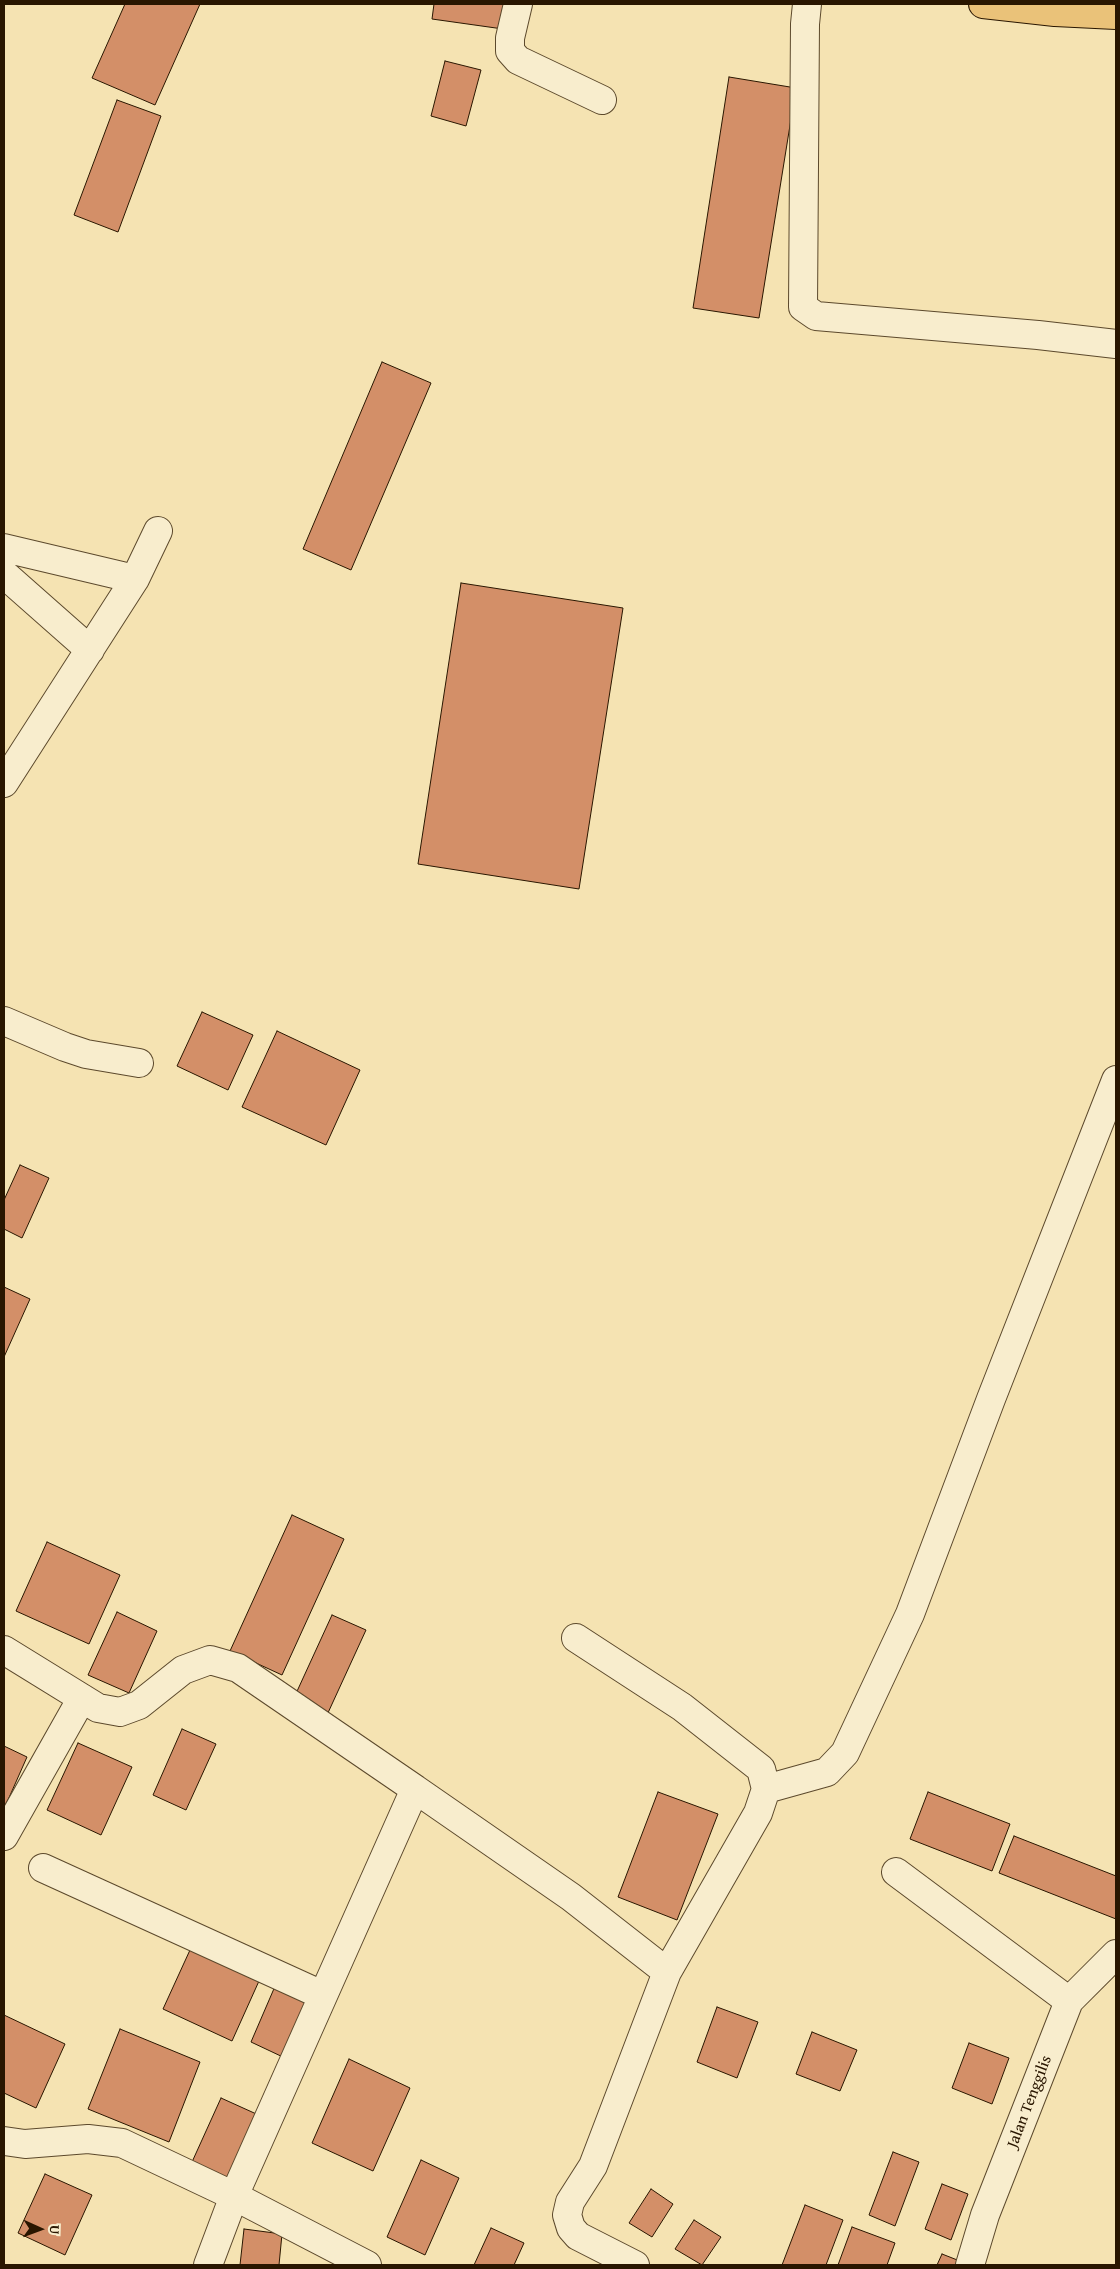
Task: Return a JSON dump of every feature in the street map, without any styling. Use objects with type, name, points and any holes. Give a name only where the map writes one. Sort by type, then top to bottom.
[{"type":"main road","points":[[984,4],[1055,8],[1116,15]]},
{"type":"street","points":[[518,4],[510,38],[510,51],[518,60],[602,100]]},
{"type":"street","points":[[807,4],[805,24],[803,307],[816,316],[1038,335],[1116,344]]},
{"type":"street","points":[[4,783],[135,579],[158,531]]},
{"type":"street","points":[[4,548],[135,579]]},
{"type":"street","points":[[4,574],[90,650]]},
{"type":"street","points":[[4,1021],[86,1054],[139,1063]]},
{"type":"street","points":[[766,1789],[827,1772],[846,1753],[910,1614],[991,1399],[1116,1080]]},
{"type":"street","points":[[576,1638],[682,1707],[761,1769],[766,1789],[758,1813],[668,1972],[593,2166],[570,2202],[567,2216],[571,2228],[578,2236],[635,2265]]},
{"type":"street","points":[[4,1650],[98,1708],[120,1712],[139,1706],[183,1670],[210,1660],[238,1668],[572,1897],[668,1972]]},
{"type":"street","points":[[4,1836],[82,1698]]},
{"type":"street","points":[[208,2265],[234,2196],[415,1789]]},
{"type":"street","points":[[43,1868],[322,1995]]},
{"type":"street","points":[[896,1872],[1069,2001]]},
{"type":"street","name":"Jalan Tenggilis","points":[[970,2265],[985,2214],[1069,2001],[1116,1954]]},
{"type":"street","points":[[4,2141],[25,2144],[88,2139],[122,2143],[234,2196],[367,2265]]},
{"type":"building","points":[[125,4],[200,4],[155,105],[92,78]]},
{"type":"building","points":[[434,4],[507,4],[503,29],[432,19]]},
{"type":"building","points":[[445,61],[481,70],[466,126],[431,116]]},
{"type":"building","points":[[729,77],[796,88],[759,318],[693,308]]},
{"type":"building","points":[[117,100],[161,116],[118,232],[74,215]]},
{"type":"building","points":[[382,362],[431,383],[351,570],[303,549]]},
{"type":"building","points":[[461,583],[623,608],[579,889],[418,864]]},
{"type":"building","points":[[202,1012],[253,1035],[228,1090],[177,1066]]},
{"type":"building","points":[[277,1031],[360,1070],[326,1145],[242,1107]]},
{"type":"building","points":[[20,1165],[49,1178],[22,1238],[4,1229],[4,1200]]},
{"type":"building","points":[[4,1287],[30,1299],[4,1357]]},
{"type":"building","points":[[292,1515],[344,1539],[282,1675],[230,1651]]},
{"type":"building","points":[[47,1542],[120,1575],[89,1644],[16,1611]]},
{"type":"building","points":[[117,1612],[157,1631],[129,1693],[88,1675]]},
{"type":"building","points":[[332,1615],[366,1630],[327,1715],[293,1700]]},
{"type":"building","points":[[182,1729],[216,1744],[186,1810],[153,1795]]},
{"type":"building","points":[[78,1743],[132,1767],[101,1835],[47,1810]]},
{"type":"building","points":[[4,1746],[27,1757],[4,1809]]},
{"type":"building","points":[[658,1792],[718,1814],[677,1920],[618,1897]]},
{"type":"building","points":[[928,1792],[1010,1824],[992,1871],[910,1839]]},
{"type":"building","points":[[1014,1836],[1116,1876],[1116,1919],[999,1873]]},
{"type":"building","points":[[190,1950],[259,1981],[232,2041],[163,2009]]},
{"type":"building","points":[[276,1984],[311,2001],[285,2058],[251,2042]]},
{"type":"building","points":[[717,2007],[758,2022],[737,2078],[697,2062]]},
{"type":"building","points":[[4,2015],[65,2044],[36,2108],[4,2093]]},
{"type":"building","points":[[120,2029],[200,2062],[169,2142],[88,2109]]},
{"type":"building","points":[[812,2032],[857,2050],[840,2091],[796,2074]]},
{"type":"building","points":[[969,2043],[1009,2058],[992,2104],[952,2088]]},
{"type":"building","points":[[349,2059],[410,2088],[373,2171],[312,2143]]},
{"type":"building","points":[[221,2098],[263,2117],[233,2181],[192,2162]]},
{"type":"building","points":[[893,2152],[919,2162],[895,2226],[869,2215]]},
{"type":"building","points":[[421,2160],[459,2178],[425,2255],[387,2237]]},
{"type":"building","points":[[45,2174],[92,2195],[65,2255],[18,2233]]},
{"type":"building","points":[[942,2184],[968,2194],[951,2240],[925,2229]]},
{"type":"building","points":[[651,2189],[673,2204],[652,2237],[629,2223]]},
{"type":"building","points":[[805,2205],[843,2220],[826,2265],[782,2265]]},
{"type":"building","points":[[694,2220],[721,2237],[702,2265],[675,2249]]},
{"type":"building","points":[[852,2227],[895,2243],[887,2265],[838,2265]]},
{"type":"building","points":[[491,2228],[524,2243],[514,2265],[474,2265]]},
{"type":"building","points":[[244,2229],[282,2234],[279,2265],[240,2265]]},
{"type":"building","points":[[942,2254],[970,2265],[937,2265]]}]
